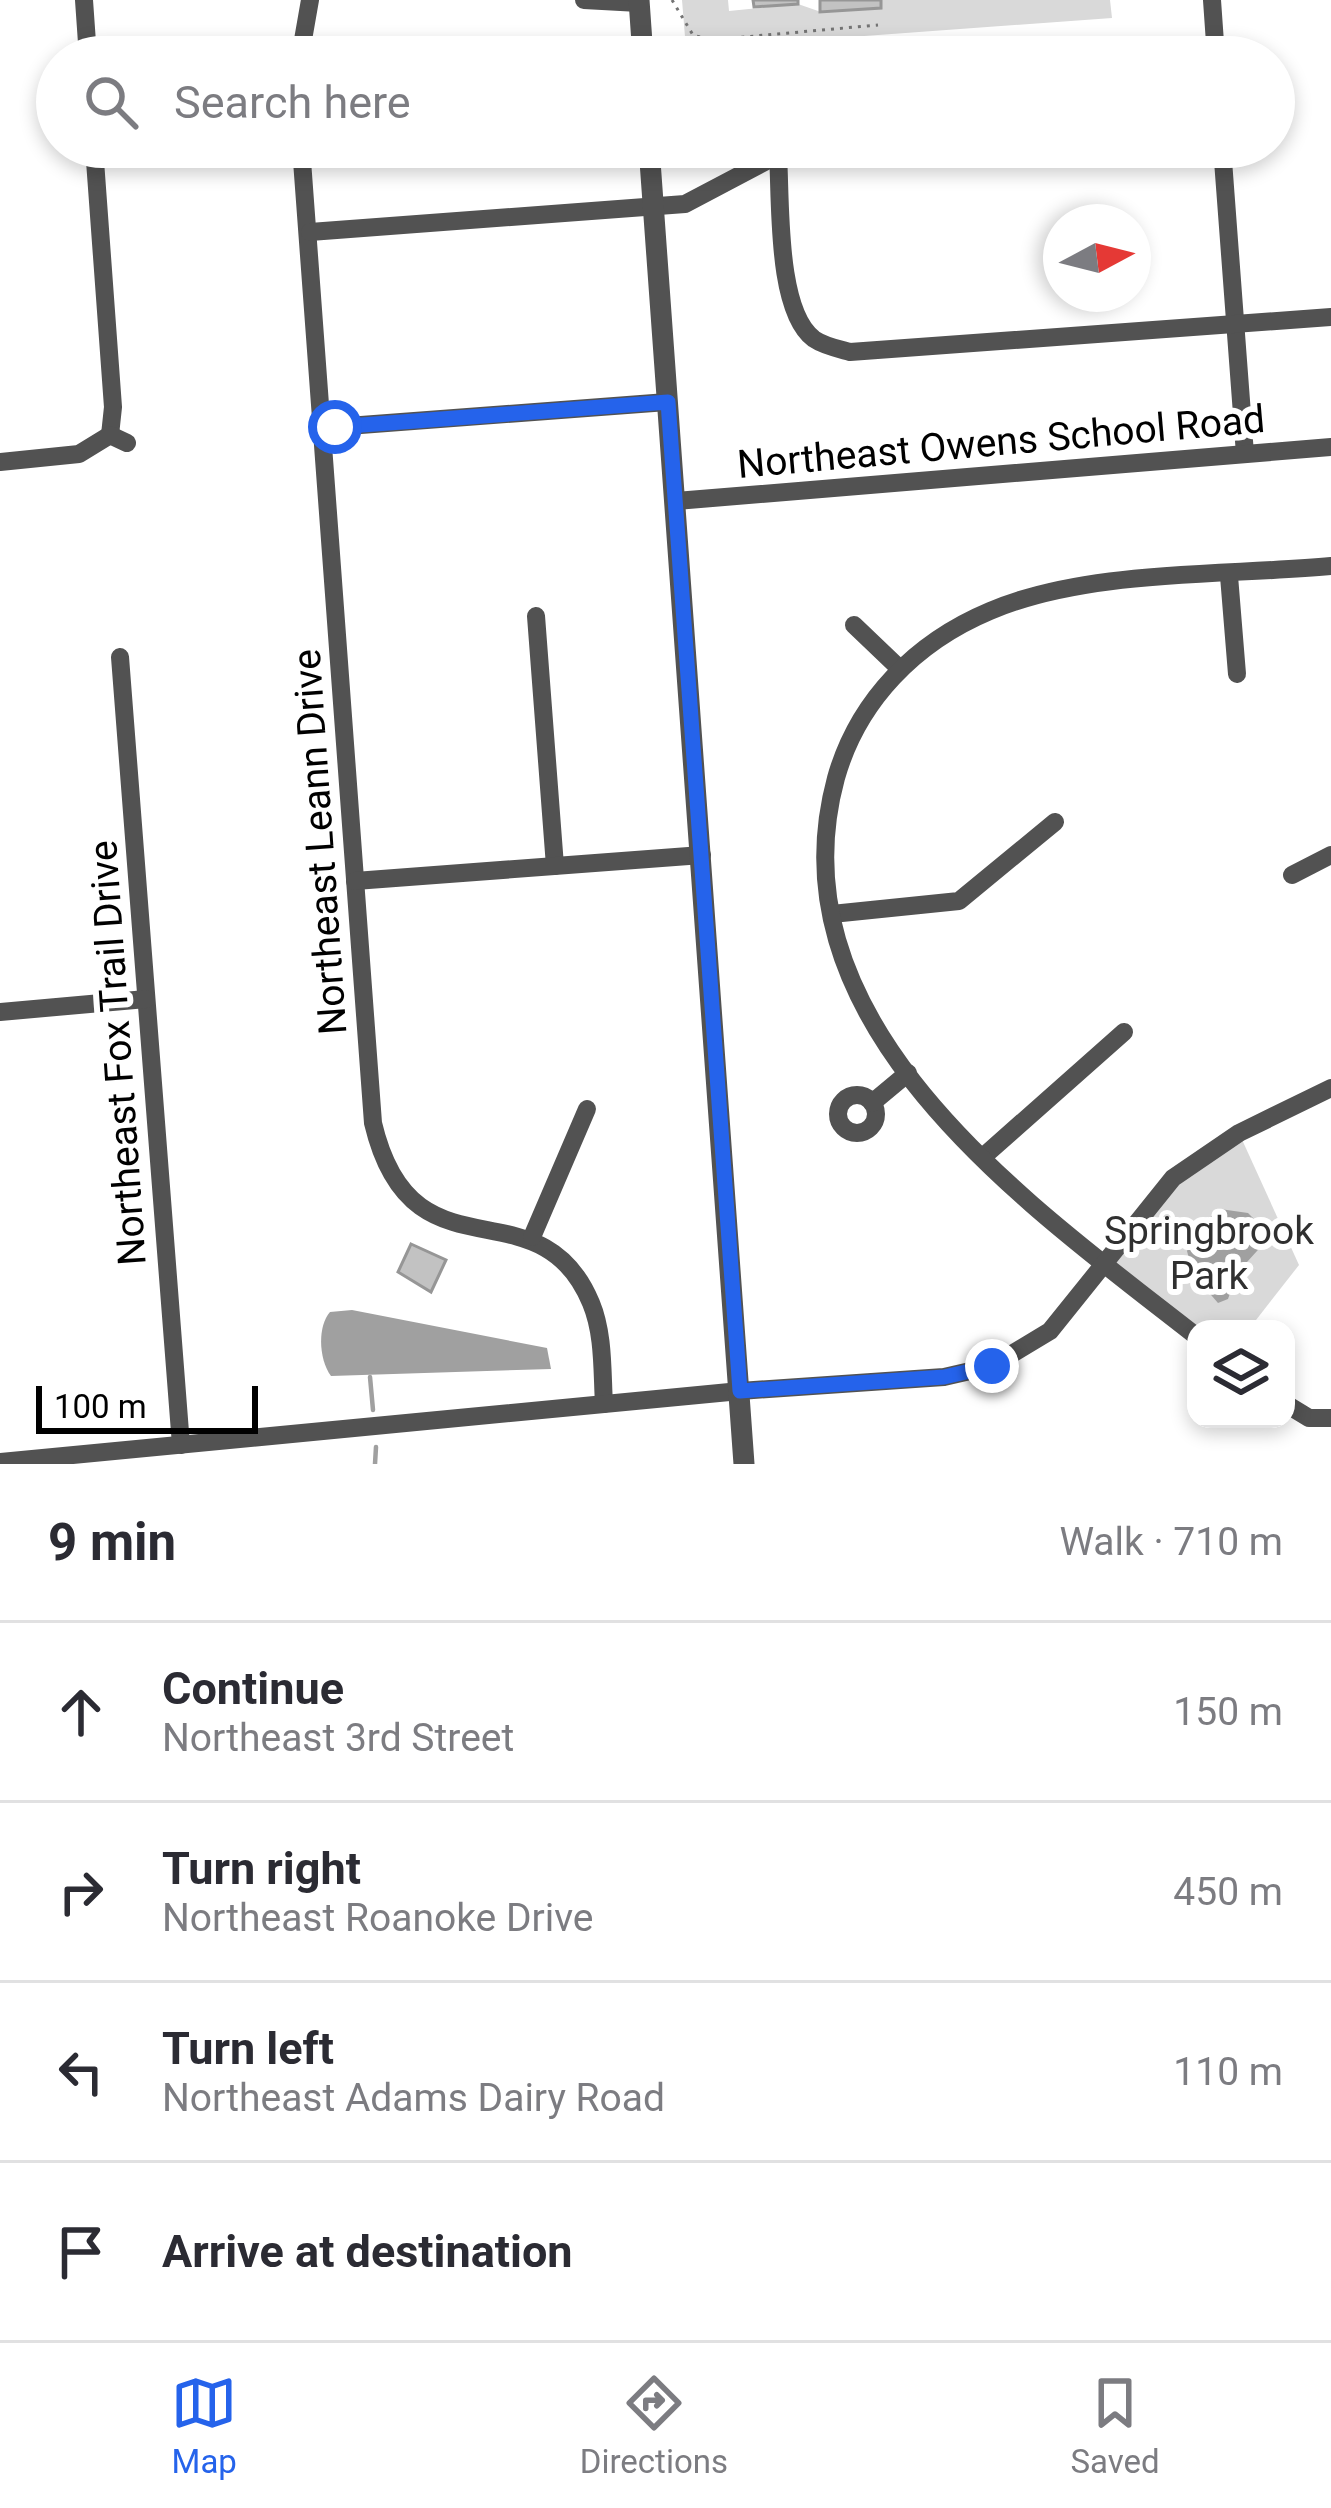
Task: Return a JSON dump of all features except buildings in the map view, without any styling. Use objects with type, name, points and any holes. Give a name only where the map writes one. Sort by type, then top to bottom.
[{"type":"street","points":[[84,0],[87,36]]},
{"type":"street","points":[[304,36],[310,0]]},
{"type":"street","points":[[584,0],[639,2],[641,36]]},
{"type":"street","points":[[1212,0],[1215,36]]},
{"type":"street","points":[[0,463],[80,454],[119,439],[96,168]]},
{"type":"street","name":"Northeast Leann Drive","points":[[304,168],[373,1123],[392,1180],[411,1201],[456,1226],[532,1237]]},
{"type":"street","points":[[650,168],[744,1464]]},
{"type":"street","points":[[310,232],[685,204],[755,168]]},
{"type":"street","points":[[779,168],[789,295],[797,319],[815,340],[850,352],[1331,317]]},
{"type":"street","points":[[1224,168],[1246,454]]},
{"type":"street","points":[[321,428],[668,402]]},
{"type":"street","name":"Northeast Owens School Road","points":[[676,501],[1331,447]]},
{"type":"street","points":[[1187,1329],[1021,1200],[908,1072],[867,1017],[842,964],[832,914],[827,812],[861,716],[898,668],[992,610],[1090,585],[1331,566]]},
{"type":"street","points":[[1229,576],[1238,674]]},
{"type":"street","points":[[536,616],[555,866]]},
{"type":"street","points":[[854,625],[898,668]]},
{"type":"street","name":"Northeast Fox Trail Drive","points":[[120,657],[181,1445]]},
{"type":"street","points":[[832,914],[959,901],[1054,822]]},
{"type":"street","points":[[355,881],[702,855]]},
{"type":"street","points":[[1292,875],[1331,855]]},
{"type":"street","points":[[0,1012],[146,999]]},
{"type":"street","points":[[984,1156],[1124,1032]]},
{"type":"street","points":[[872,1103],[908,1072]]},
{"type":"street","points":[[0,1462],[740,1391],[944,1377],[992,1366],[1050,1331],[1173,1178],[1238,1133],[1330,1092]]},
{"type":"street","points":[[587,1109],[532,1237],[558,1258],[590,1300],[604,1404]]},
{"type":"street","points":[[1295,1409],[1309,1418],[1331,1418]]},
{"type":"path","points":[[673,0],[696,36]]},
{"type":"path","points":[[755,36],[878,25]]},
{"type":"green space","points":[[682,0],[728,0],[729,11],[798,4],[821,12],[881,8],[881,0],[1110,0],[1112,18],[865,36],[685,36]]},
{"type":"green space","name":"Springbrook Park","points":[[1239,1133],[1299,1265],[1256,1320],[1187,1323],[1104,1266],[1173,1178]]},
{"type":"shaded area","points":[[1220,1209],[1248,1213],[1268,1233],[1237,1273],[1228,1299],[1218,1303],[1193,1274],[1187,1251],[1200,1226]]},
{"type":"shaded area","points":[[352,1310],[547,1348],[551,1369],[331,1376],[322,1353],[323,1326],[330,1312]]},
{"type":"waterway","points":[[370,1377],[373,1410]]},
{"type":"waterway","points":[[375,1464],[376,1447]]},
{"type":"route","points":[[335,427],[668,402],[740,1391],[944,1377],[992,1366]]}]
